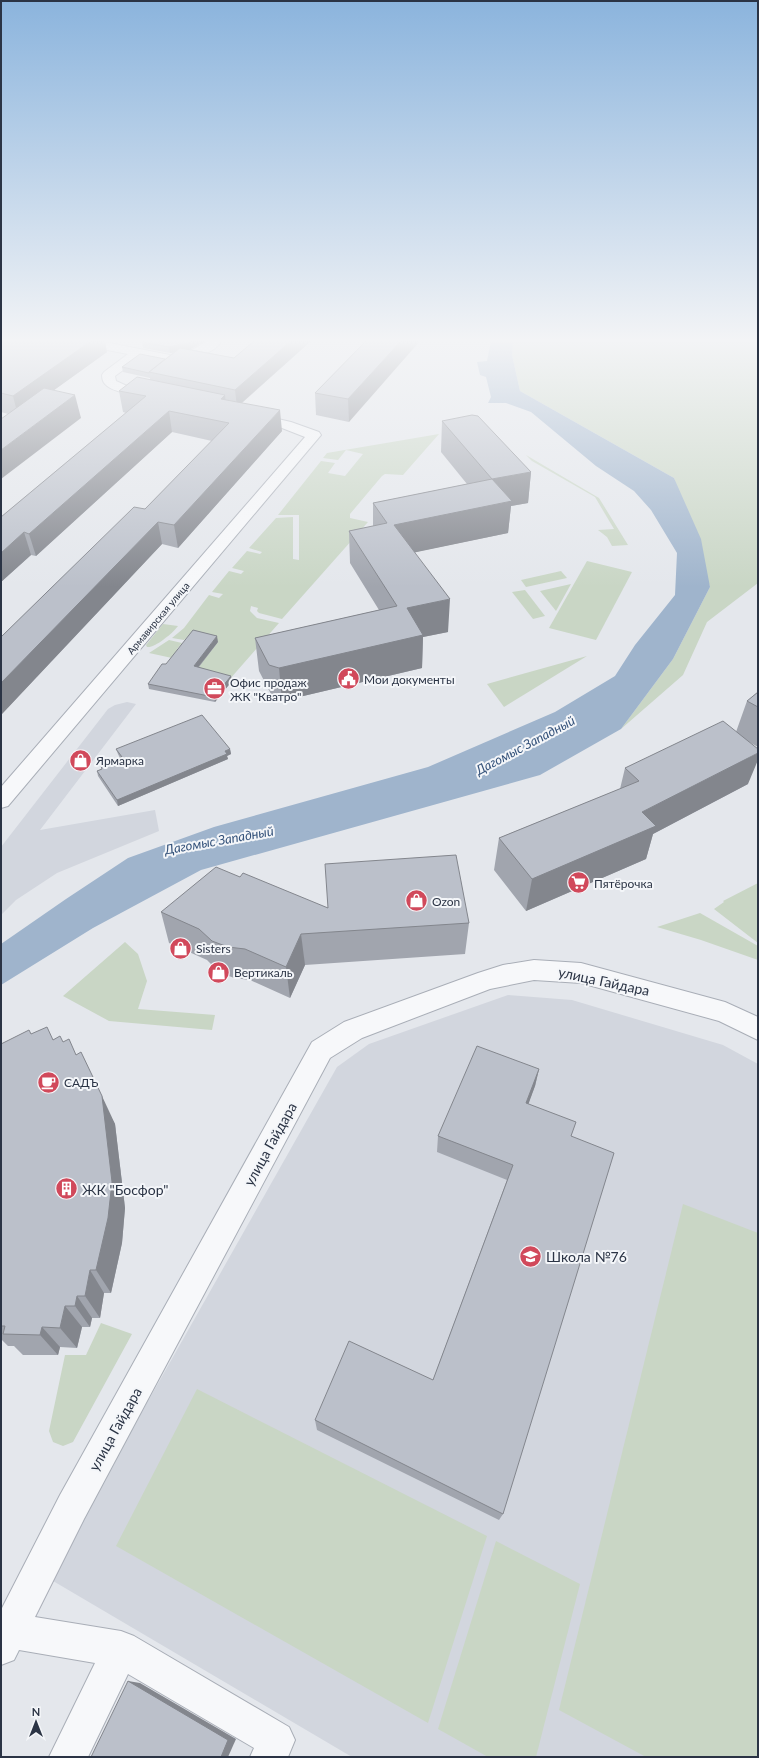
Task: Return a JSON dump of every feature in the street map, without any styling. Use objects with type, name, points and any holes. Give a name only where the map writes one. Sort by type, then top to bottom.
[{"type":"street","name":"Армавирская улица","points":[[1,801],[314,435],[278,423]]},
{"type":"street","name":"улица Гайдара","points":[[5,1638],[72,1507],[321,1050],[353,1030],[383,1018],[486,980],[503,975],[534,970],[552,970],[581,974],[640,988],[725,1012],[758,1029]]},
{"type":"street","points":[[5,1638],[121,1649],[276,1740],[269,1757]]},
{"type":"street","points":[[68,1757],[121,1649]]},
{"type":"shaded area","name":"Ярмарка","points":[[127,702],[136,704],[40,830],[155,810],[159,831],[57,873],[16,900],[1,915],[1,847],[108,709],[115,705]]},
{"type":"shaded area","points":[[508,995],[572,1000],[723,1045],[758,1064],[758,1757],[352,1757],[48,1578],[337,1067],[369,1044]]},
{"type":"green space","points":[[577,423],[758,423],[758,583],[707,622],[683,675],[621,729],[673,659],[710,587],[674,478]]},
{"type":"green space","points":[[439,434],[403,475],[385,474],[382,476],[350,514],[350,518],[368,522],[282,619],[259,613],[257,611],[258,608],[251,606],[250,611],[257,618],[279,623],[229,680],[172,658],[149,653],[169,640],[182,643],[177,649],[207,656],[218,642],[189,635],[184,640],[172,638],[184,628],[209,595],[219,598],[223,594],[212,592],[229,571],[241,574],[244,571],[232,568],[247,551],[260,554],[262,552],[249,548],[276,518],[293,517],[293,559],[299,560],[299,515],[278,515],[321,461],[335,463],[328,473],[345,476],[363,454],[346,450],[338,460],[323,458],[327,453]]},
{"type":"green space","points":[[526,455],[599,498],[628,545],[612,546],[607,537],[598,530],[614,529],[595,497],[532,461]]},
{"type":"green space","points":[[587,561],[632,572],[596,640],[549,628]]},
{"type":"green space","points":[[561,571],[567,578],[526,587],[521,580]]},
{"type":"green space","points":[[571,584],[556,611],[540,591]]},
{"type":"green space","points":[[525,590],[545,616],[533,619],[512,592]]},
{"type":"green space","points":[[163,624],[178,626],[159,643],[147,647],[146,645]]},
{"type":"green space","points":[[587,656],[504,707],[487,684]]},
{"type":"green space","points":[[758,883],[758,943],[714,909],[724,902],[723,901]]},
{"type":"green space","points":[[700,913],[758,946],[758,960],[701,940],[657,927]]},
{"type":"green space","points":[[125,942],[138,954],[147,981],[138,1009],[215,1015],[212,1030],[109,1021],[63,996]]},
{"type":"green space","points":[[683,1204],[758,1233],[758,1757],[646,1757],[559,1710]]},
{"type":"green space","points":[[101,1323],[132,1334],[73,1442],[63,1446],[53,1442],[49,1431],[65,1355],[86,1355]]},
{"type":"green space","points":[[197,1389],[487,1536],[428,1723],[116,1546]]},
{"type":"green space","points":[[496,1541],[580,1584],[536,1757],[488,1757],[438,1729]]},
{"type":"water","name":"Дагомыс Западный","points":[[544,423],[577,423],[674,478],[701,539],[710,587],[673,659],[621,729],[540,775],[201,870],[93,928],[1,985],[1,944],[128,858],[214,827],[428,767],[555,712],[615,676],[635,645],[675,595],[677,553],[651,510],[634,491],[596,466]]},
{"type":"building","points":[[1,423],[37,423],[1,450]]},
{"type":"building","points":[[114,423],[155,423],[29,534],[24,532],[1,553],[1,517]]},
{"type":"building","points":[[229,423],[268,423],[174,525],[158,522],[1,683],[1,637],[134,507],[145,509]]},
{"type":"building","points":[[444,423],[485,423],[531,472],[492,479]]},
{"type":"building","points":[[492,479],[512,501],[394,525],[450,599],[407,608],[423,635],[279,668],[269,665],[255,638],[397,606],[349,531],[387,523],[373,503]]},
{"type":"building","points":[[193,630],[217,636],[194,666],[231,676],[214,697],[148,684],[162,664],[166,664]]},
{"type":"building","points":[[758,692],[758,707],[747,701]]},
{"type":"building","points":[[202,715],[230,749],[225,751],[227,754],[117,800],[97,771],[102,769],[101,766],[122,757],[116,749]]},
{"type":"building","points":[[723,721],[758,749],[758,753],[642,812],[656,826],[532,879],[499,838],[639,781],[625,768]]},
{"type":"building","points":[[456,855],[469,923],[301,934],[286,967],[245,949],[228,947],[212,941],[199,929],[161,912],[216,867],[240,877],[243,873],[328,908],[325,864]]},
{"type":"building","name":"ЖК \"Босфор\"","points":[[47,1027],[53,1040],[60,1036],[63,1042],[69,1039],[76,1055],[81,1052],[102,1096],[112,1182],[108,1218],[96,1270],[90,1270],[85,1296],[77,1296],[75,1306],[65,1306],[60,1328],[42,1327],[40,1335],[3,1334],[5,1326],[1,1326],[1,1044],[29,1030],[31,1034]]},
{"type":"building","name":"Школа №76","points":[[477,1046],[539,1069],[526,1103],[576,1122],[571,1136],[614,1153],[503,1514],[315,1420],[349,1341],[433,1380],[513,1165],[438,1136]]},
{"type":"building","points":[[128,1681],[228,1740],[221,1757],[91,1757]]},
{"type":"place","name":"Мои документы","points":[[348,679]]},
{"type":"place","name":"Офис продаж ЖК \"Кватро\"","points":[[215,689]]},
{"type":"place","name":"Ярмарка","points":[[81,760]]},
{"type":"place","name":"Пятёрочка","points":[[579,883]]},
{"type":"place","name":"Ozon","points":[[417,901]]},
{"type":"place","name":"Sisters","points":[[181,948]]},
{"type":"place","name":"Вертикаль","points":[[219,972]]},
{"type":"place","name":"САДЪ","points":[[48,1082]]},
{"type":"place","name":"ЖК \"Босфор\"","points":[[67,1189]]},
{"type":"place","name":"Школа №76","points":[[531,1256]]}]
